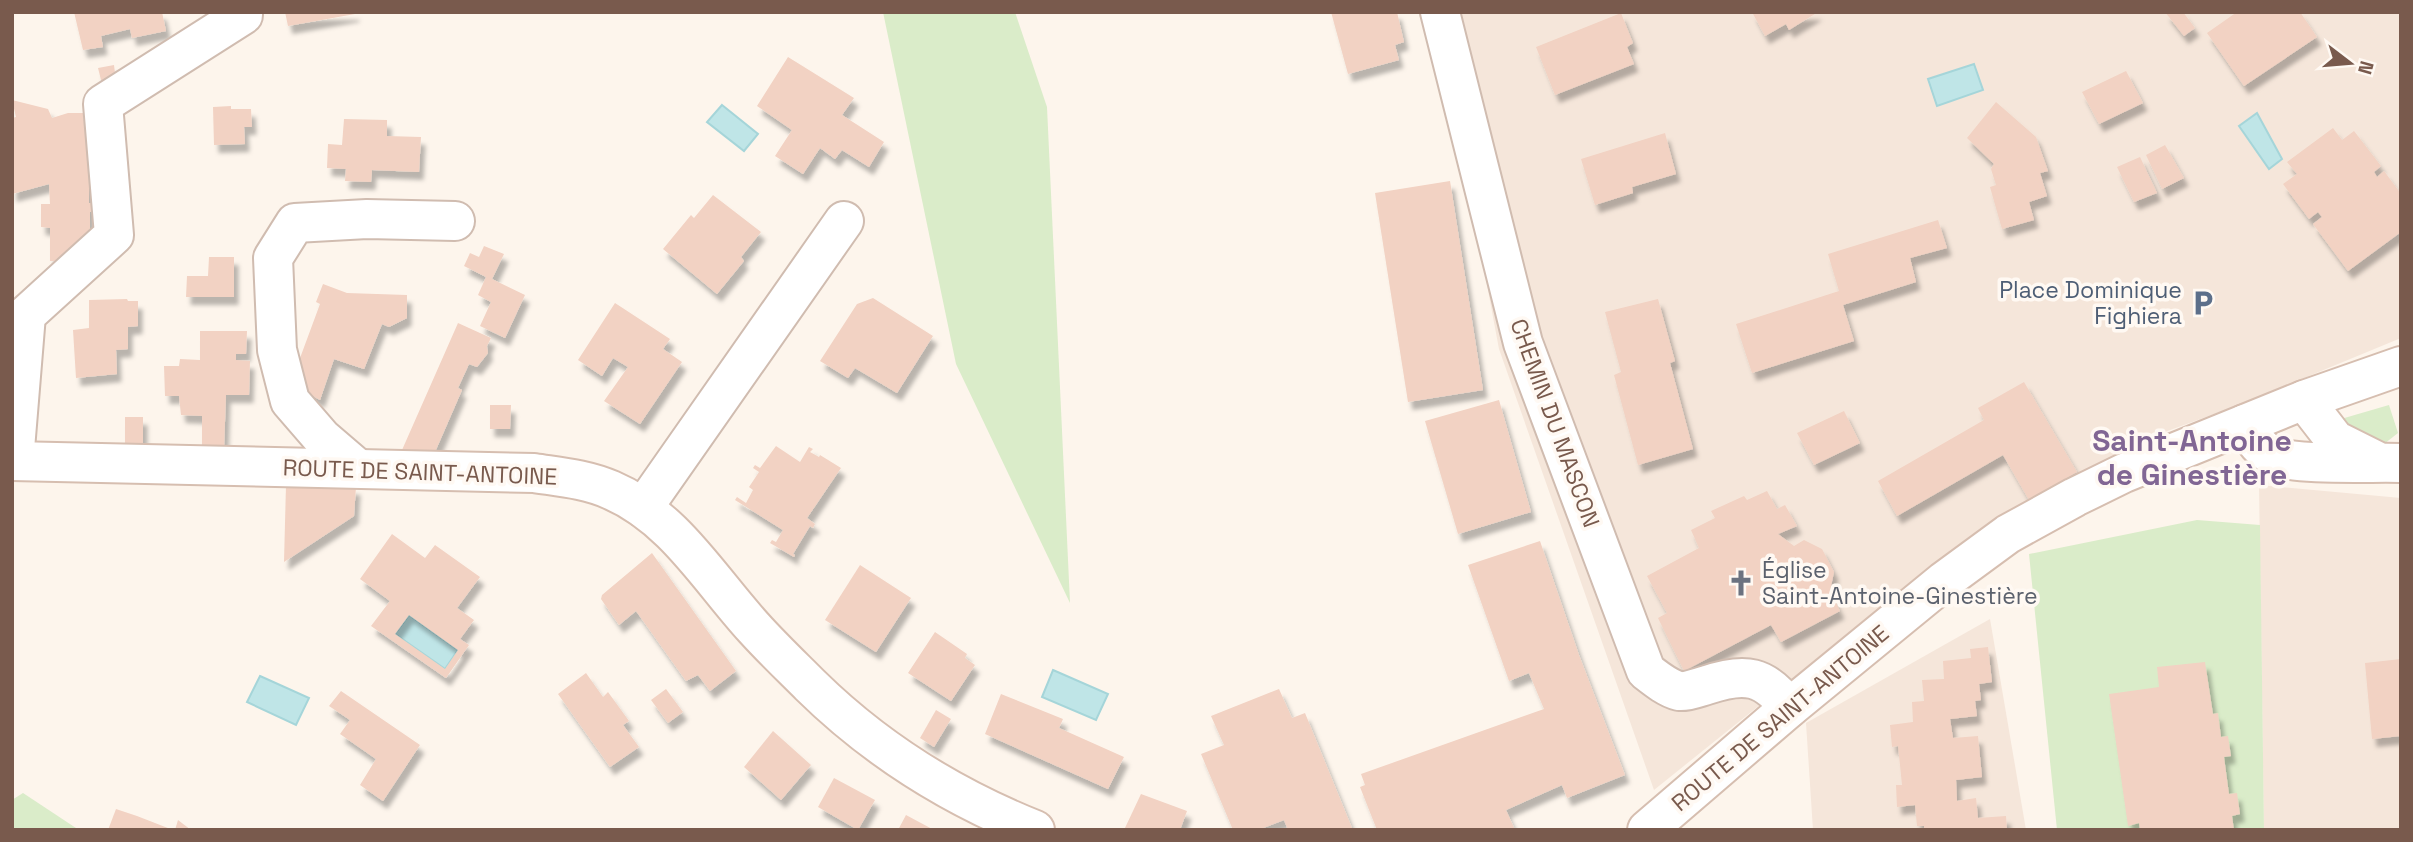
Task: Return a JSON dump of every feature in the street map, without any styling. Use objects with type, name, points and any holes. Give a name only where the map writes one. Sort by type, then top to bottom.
[{"type":"street","points":[[13,461],[26,315],[114,235],[103,104],[243,15],[243,12]]},
{"type":"street","name":"CHEMIN DU MASCON","points":[[1440,12],[1523,343],[1646,671],[1660,682],[1679,691],[1721,680],[1761,680],[1777,691],[1789,708]]},
{"type":"street","points":[[357,468],[322,438],[290,401],[277,350],[273,258],[295,223],[367,219],[455,221]]},
{"type":"street","points":[[643,508],[844,221]]},
{"type":"street","name":"ROUTE DE SAINT-ANTOINE","points":[[1647,830],[1789,708],[1944,581],[2008,534],[2075,496],[2124,473],[2304,400],[2401,366]]},
{"type":"street","points":[[2304,400],[2335,440],[2391,463]]},
{"type":"street","points":[[2245,424],[2256,444],[2274,457],[2300,461],[2391,463]]},
{"type":"street","name":"ROUTE DE SAINT-ANTOINE","points":[[13,461],[534,473],[580,479],[612,490],[643,508],[676,536],[761,636],[811,687],[864,734],[912,769],[1012,825]]},
{"type":"shaded area","points":[[1452,12],[2401,12],[2401,338],[2236,406],[2162,433],[2123,453],[2095,472],[1999,519],[1802,671],[1654,790],[1499,349],[1438,24]]},
{"type":"shaded area","points":[[2259,485],[2401,498],[2401,830],[2264,830]]},
{"type":"shaded area","points":[[1990,619],[2026,830],[1813,830],[1806,723]]},
{"type":"green space","points":[[883,12],[1015,12],[1047,107],[1070,603],[956,364]]},
{"type":"green space","points":[[2389,405],[2398,433],[2384,444],[2348,431],[2341,419]]},
{"type":"green space","points":[[2197,520],[2260,525],[2264,830],[2057,830],[2029,554]]},
{"type":"green space","points":[[23,793],[79,830],[12,830],[12,800]]},
{"type":"water","points":[[1974,64],[1983,90],[1937,106],[1928,79]]},
{"type":"water","points":[[722,105],[758,134],[744,151],[707,122]]},
{"type":"water","points":[[2257,113],[2282,159],[2269,169],[2239,126]]},
{"type":"water","points":[[409,615],[458,650],[445,669],[395,634]]},
{"type":"water","points":[[1053,670],[1108,694],[1096,720],[1042,697]]},
{"type":"water","points":[[260,676],[309,698],[296,725],[247,702]]},
{"type":"building","points":[[74,12],[162,12],[166,31],[132,38],[130,29],[101,36],[103,47],[83,50]]},
{"type":"building","points":[[285,12],[355,12],[355,14],[288,26]]},
{"type":"building","points":[[1331,12],[1397,12],[1404,42],[1395,45],[1399,60],[1348,74]]},
{"type":"building","points":[[1752,12],[1818,12],[1789,30],[1786,24],[1765,36]]},
{"type":"building","points":[[2165,12],[2183,12],[2195,28],[2184,36]]},
{"type":"building","points":[[2237,12],[2300,12],[2317,37],[2244,86],[2207,33]]},
{"type":"building","points":[[1621,13],[1633,43],[1627,47],[1634,64],[1555,95],[1536,47]]},
{"type":"building","points":[[788,57],[854,98],[842,115],[884,142],[869,167],[842,150],[835,159],[820,148],[803,174],[775,156],[792,130],[757,106]]},
{"type":"building","points":[[114,65],[115,73],[102,84],[98,68]]},
{"type":"building","points":[[2126,71],[2143,103],[2099,124],[2082,92]]},
{"type":"building","points":[[12,100],[48,109],[52,118],[68,113],[83,113],[91,174],[89,203],[97,203],[97,211],[90,212],[90,244],[79,261],[50,261],[50,228],[41,227],[41,204],[50,204],[49,184],[12,194],[12,118],[16,117]]},
{"type":"building","points":[[1996,102],[2036,137],[2048,171],[2040,173],[2047,196],[2029,202],[2034,220],[2002,229],[1990,187],[1996,185],[1991,169],[1994,164],[1967,138]]},
{"type":"building","points":[[231,106],[231,109],[251,109],[252,127],[244,127],[245,144],[214,145],[213,107]]},
{"type":"building","points":[[344,119],[387,120],[387,136],[421,137],[419,172],[372,170],[371,182],[345,181],[346,169],[327,168],[328,144],[342,145]]},
{"type":"building","points":[[2333,128],[2342,140],[2354,131],[2381,166],[2374,172],[2377,177],[2384,171],[2401,194],[2401,232],[2348,271],[2313,224],[2322,217],[2318,212],[2309,219],[2283,184],[2297,174],[2287,162]]},
{"type":"building","points":[[1665,133],[1676,174],[1632,187],[1633,193],[1595,205],[1581,159]]},
{"type":"building","points":[[2165,145],[2184,178],[2162,189],[2146,155]]},
{"type":"building","points":[[2140,157],[2157,193],[2134,202],[2117,167]]},
{"type":"building","points":[[1450,181],[1483,390],[1408,402],[1375,193]]},
{"type":"building","points":[[713,195],[761,232],[741,257],[744,261],[717,294],[663,249],[691,215],[694,218]]},
{"type":"building","points":[[1938,220],[1947,248],[1910,258],[1916,282],[1843,305],[1854,341],[1752,373],[1736,324],[1839,291],[1828,254]]},
{"type":"building","points":[[484,246],[504,254],[492,279],[525,295],[505,338],[480,326],[491,302],[478,295],[486,277],[464,266],[470,253],[479,257]]},
{"type":"building","points":[[209,257],[234,257],[234,297],[186,297],[187,276],[208,276]]},
{"type":"building","points":[[323,284],[347,293],[407,295],[407,318],[389,327],[382,324],[364,369],[334,359],[320,400],[309,394],[293,377],[320,304],[316,302]]},
{"type":"building","points":[[873,298],[933,336],[897,393],[855,368],[848,378],[820,361],[857,304]]},
{"type":"building","points":[[1658,299],[1675,361],[1670,363],[1693,449],[1638,465],[1614,375],[1621,372],[1605,312]]},
{"type":"building","points":[[89,300],[138,301],[138,326],[128,327],[128,349],[116,350],[117,374],[76,378],[73,330],[89,328]]},
{"type":"building","points":[[615,303],[670,339],[663,349],[682,362],[640,424],[604,401],[628,367],[613,358],[602,376],[578,360]]},
{"type":"building","points":[[458,323],[491,338],[487,346],[488,353],[477,367],[469,364],[458,388],[462,390],[435,452],[402,450]]},
{"type":"building","points":[[200,331],[247,331],[246,354],[236,354],[236,360],[250,361],[249,395],[226,395],[224,449],[202,449],[202,416],[181,415],[179,396],[165,396],[164,366],[179,366],[180,359],[200,360]]},
{"type":"building","points":[[2024,382],[2077,472],[2029,500],[2003,455],[1897,516],[1878,481],[1984,420],[1978,408]]},
{"type":"building","points":[[1499,400],[1531,512],[1458,534],[1425,421]]},
{"type":"building","points":[[490,405],[511,405],[510,429],[490,429]]},
{"type":"building","points":[[1844,411],[1860,443],[1814,465],[1797,433]]},
{"type":"building","points":[[125,417],[143,417],[143,448],[125,448]]},
{"type":"building","points":[[776,446],[800,462],[809,447],[813,449],[810,452],[841,468],[807,518],[815,524],[813,528],[810,526],[793,554],[794,557],[770,543],[772,540],[776,542],[783,530],[735,500],[737,497],[746,503],[753,490],[749,487],[759,472],[753,468],[755,465],[760,468]]},
{"type":"building","points":[[286,485],[356,487],[354,516],[284,562]]},
{"type":"building","name":"Église Saint-Antoine-Ginestière","points":[[1767,491],[1777,509],[1785,505],[1797,526],[1778,534],[1794,546],[1804,540],[1822,549],[1834,572],[1830,591],[1840,611],[1781,642],[1771,625],[1684,671],[1658,618],[1667,613],[1647,576],[1699,548],[1691,530],[1715,518],[1711,511],[1744,496],[1747,500]]},
{"type":"building","points":[[392,534],[425,558],[435,545],[480,577],[457,608],[474,620],[460,639],[469,645],[446,678],[371,626],[390,601],[360,579]],"holes":[[[409,615],[458,650],[445,669],[395,634]]]},
{"type":"building","points":[[1540,541],[1579,655],[1625,775],[1567,798],[1562,785],[1506,810],[1515,830],[1377,830],[1360,787],[1365,785],[1361,774],[1544,709],[1529,673],[1509,681],[1468,565]]},
{"type":"building","points":[[652,553],[736,671],[710,691],[698,675],[686,681],[636,611],[619,625],[601,599],[602,595]]},
{"type":"building","points":[[860,565],[911,598],[876,652],[825,620]]},
{"type":"building","points":[[935,632],[967,654],[965,658],[975,665],[951,701],[908,673]]},
{"type":"building","points":[[1988,647],[1992,682],[1979,684],[1981,700],[1975,701],[1977,716],[1950,719],[1953,738],[1978,736],[1982,777],[1956,780],[1957,801],[1976,798],[1978,818],[2006,816],[2007,830],[1924,830],[1924,826],[1917,826],[1915,805],[1897,807],[1896,785],[1902,785],[1898,746],[1892,747],[1890,725],[1913,722],[1912,702],[1924,701],[1922,680],[1944,679],[1943,661],[1971,658],[1970,649]]},
{"type":"building","points":[[2401,659],[2401,736],[2372,739],[2365,663]]},
{"type":"building","points":[[2205,662],[2213,714],[2218,713],[2221,737],[2228,736],[2231,756],[2224,757],[2229,794],[2237,793],[2240,814],[2232,816],[2234,830],[2140,830],[2139,823],[2128,826],[2109,694],[2159,687],[2157,667]]},
{"type":"building","points":[[586,673],[603,697],[608,692],[629,721],[623,725],[639,747],[610,767],[558,694]]},
{"type":"building","points":[[666,689],[683,712],[668,723],[651,700]]},
{"type":"building","points":[[1279,689],[1292,718],[1305,713],[1352,828],[1288,830],[1284,820],[1258,830],[1233,830],[1201,754],[1224,745],[1211,716]]},
{"type":"building","points":[[341,691],[420,745],[383,801],[360,785],[376,759],[340,734],[350,720],[329,706]]},
{"type":"building","points":[[1001,694],[1063,719],[1059,728],[1124,757],[1108,789],[985,734]]},
{"type":"building","points":[[936,710],[951,719],[934,747],[920,738]]},
{"type":"building","points":[[773,731],[811,765],[781,800],[744,767]]},
{"type":"building","points":[[834,778],[875,800],[858,830],[818,807]]},
{"type":"building","points":[[1141,794],[1187,811],[1180,830],[1124,830]]},
{"type":"building","points":[[116,809],[137,816],[173,830],[108,830]]},
{"type":"building","points":[[906,815],[934,830],[898,830]]},
{"type":"building","points":[[178,820],[191,830],[175,830]]},
{"type":"place","name":"Place Dominique Fighiera","points":[[2203,303]]},
{"type":"place","name":"Église Saint-Antoine-Ginestière","points":[[1741,583]]},
{"type":"district","name":"Saint-Antoine de Ginestière","points":[[2192,457]]}]
